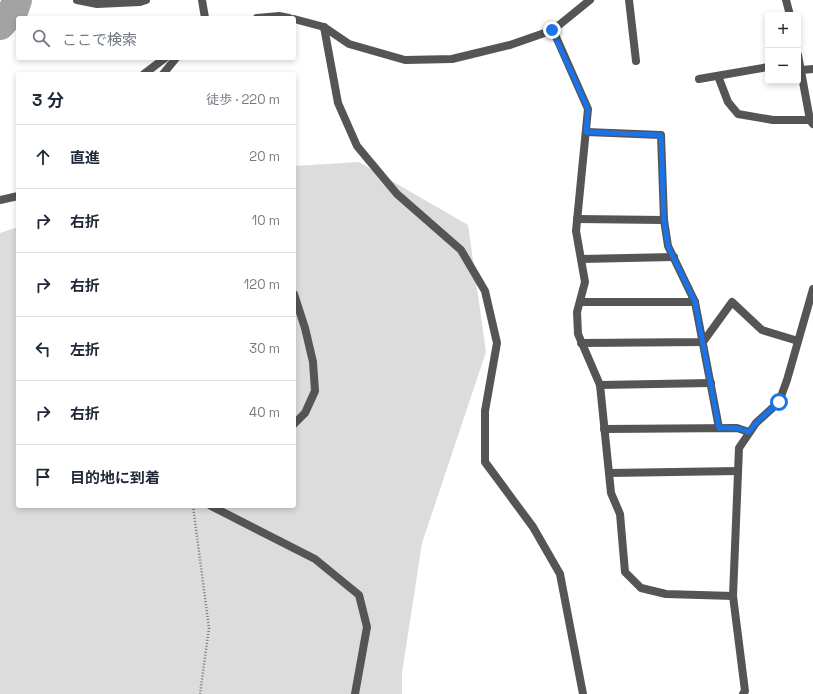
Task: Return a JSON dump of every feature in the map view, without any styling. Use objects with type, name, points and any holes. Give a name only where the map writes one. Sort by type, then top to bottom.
[{"type":"street","points":[[77,0],[97,4],[140,2],[146,0]]},
{"type":"street","points":[[202,0],[205,16]]},
{"type":"street","points":[[296,20],[324,27],[349,44],[404,60],[452,59],[510,45],[552,30],[590,0]]},
{"type":"street","points":[[629,0],[636,61]]},
{"type":"street","points":[[786,0],[789,12]]},
{"type":"street","points":[[324,27],[338,103],[357,146],[396,194],[460,250],[485,291],[496,343],[485,411],[485,462],[533,527],[560,574],[583,694]]},
{"type":"street","points":[[552,30],[588,109],[576,231],[585,282],[577,312],[578,334],[600,385],[611,493],[620,514],[624,572],[641,588],[666,594],[733,596]]},
{"type":"street","points":[[147,72],[162,60]]},
{"type":"street","points":[[165,72],[174,60]]},
{"type":"street","points":[[801,63],[813,69]]},
{"type":"street","points":[[699,79],[765,68]]},
{"type":"street","points":[[718,76],[728,102],[738,114],[773,120],[812,122],[801,71]]},
{"type":"street","points":[[586,132],[661,135],[664,220],[668,246],[695,302],[719,428]]},
{"type":"street","points":[[0,200],[16,196]]},
{"type":"street","points":[[577,219],[664,220]]},
{"type":"street","points":[[581,259],[674,257]]},
{"type":"street","points":[[743,694],[744,691],[733,596],[739,448],[756,423],[779,402],[813,289]]},
{"type":"street","points":[[296,300],[307,334],[315,391],[305,413],[296,422]]},
{"type":"street","points":[[580,302],[695,302]]},
{"type":"street","points":[[703,342],[732,302],[762,330],[798,341]]},
{"type":"street","points":[[581,343],[703,342]]},
{"type":"street","points":[[600,385],[711,384]]},
{"type":"street","points":[[604,429],[737,428],[749,432]]},
{"type":"street","points":[[609,474],[738,471]]},
{"type":"street","points":[[215,508],[315,559],[359,595],[367,627],[355,694]]},
{"type":"path","points":[[193,508],[209,628],[200,694]]},
{"type":"shaded area","points":[[359,162],[468,225],[486,352],[422,543],[402,673],[402,694],[0,694],[0,233],[16,228],[16,508],[296,508],[296,166]]},
{"type":"waterway","points":[[0,25],[14,9],[17,0]]},
{"type":"route","points":[[552,30],[588,109],[586,132],[661,135],[664,220],[668,246],[695,302],[719,428],[737,428],[749,432],[756,423],[779,402]]}]
